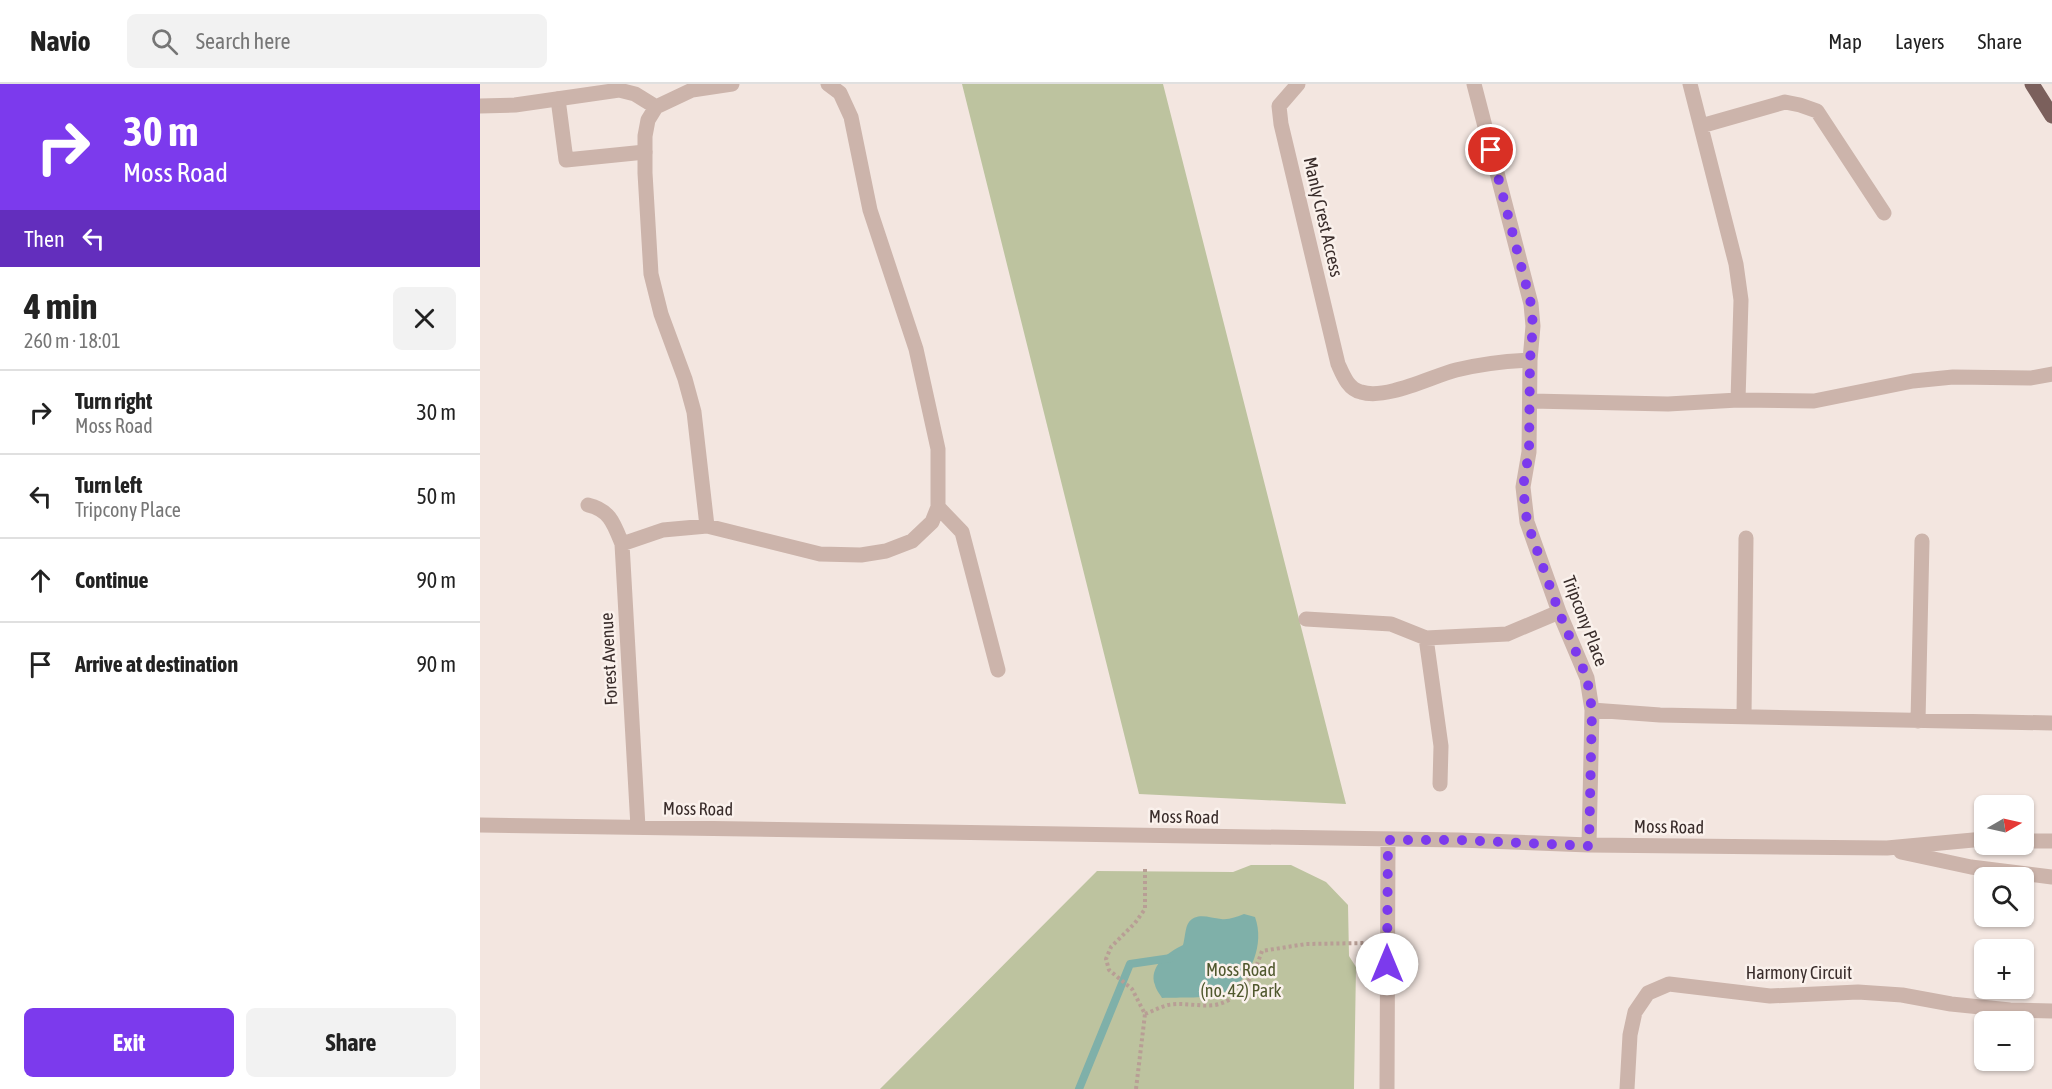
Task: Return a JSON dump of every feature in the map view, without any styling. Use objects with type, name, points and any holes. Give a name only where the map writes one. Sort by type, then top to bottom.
[{"type":"main road","points":[[2032,84],[2052,116]]},
{"type":"street","points":[[706,526],[694,412],[685,379],[661,314],[651,274],[645,152],[648,120],[656,107],[692,90],[732,84]]},
{"type":"street","points":[[622,544],[663,530],[706,526],[820,554],[861,555],[886,551],[912,542],[932,522],[938,507],[938,449],[916,350],[870,210],[851,117],[840,93],[828,84]]},
{"type":"street","name":"Manly Crest Access","points":[[1298,84],[1279,106],[1281,124],[1338,364],[1347,383],[1359,392],[1378,394],[1457,370],[1508,361],[1530,360]]},
{"type":"street","name":"Tripcony Place","points":[[1474,84],[1531,304],[1533,326],[1530,360],[1529,452],[1523,487],[1527,522],[1559,612],[1587,678],[1592,710],[1589,846]]},
{"type":"street","points":[[1690,84],[1736,264],[1741,300],[1738,400]]},
{"type":"street","points":[[480,106],[515,105],[619,90],[635,94],[656,107]]},
{"type":"street","points":[[558,99],[566,160],[645,152]]},
{"type":"street","points":[[1701,126],[1785,102],[1817,111],[1884,213]]},
{"type":"street","points":[[1531,401],[1668,404],[1738,400],[1814,400],[1913,381],[1953,376],[2031,378],[2052,374]]},
{"type":"street","name":"Forest Avenue","points":[[588,505],[601,507],[612,519],[622,544],[638,827]]},
{"type":"street","points":[[938,507],[962,532],[998,670]]},
{"type":"street","points":[[1744,717],[1746,538]]},
{"type":"street","points":[[1918,721],[1922,541]]},
{"type":"street","points":[[1306,619],[1391,624],[1426,638],[1507,634],[1559,612]]},
{"type":"street","points":[[1426,638],[1441,746],[1440,783]]},
{"type":"street","points":[[1592,710],[1660,715],[2052,723]]},
{"type":"street","name":"Moss Road","points":[[480,825],[1459,840],[1589,846],[1887,848],[1974,840]]},
{"type":"street","points":[[1387,1089],[1388,840]]},
{"type":"street","points":[[2034,841],[2052,842]]},
{"type":"street","name":"Moss Road","points":[[1887,848],[1971,867],[2052,877]]},
{"type":"street","name":"Harmony Circuit","points":[[1627,1089],[1630,1035],[1635,1012],[1648,993],[1669,984],[1770,996],[1858,992],[1902,995],[1963,1005],[2010,1010],[2052,1011]]},
{"type":"path","points":[[1136,1089],[1145,1014],[1132,989],[1110,970],[1106,959],[1111,947],[1135,923],[1145,909],[1145,866]]},
{"type":"path","points":[[1145,1014],[1168,1005],[1215,1005],[1229,999],[1240,992],[1254,974],[1262,951],[1306,944],[1368,943]]},
{"type":"green space","points":[[962,84],[1163,84],[1346,804],[1139,794]]},
{"type":"green space","name":"Moss Road (no. 42) Park","points":[[1251,865],[1291,865],[1326,882],[1348,905],[1349,956],[1356,967],[1354,1089],[880,1089],[1097,871],[1233,872]]},
{"type":"water","points":[[1244,914],[1255,917],[1258,943],[1254,959],[1246,974],[1237,984],[1216,995],[1162,998],[1156,987],[1154,972],[1166,956],[1183,945],[1189,922],[1200,916],[1227,919]]},
{"type":"waterway","points":[[1079,1089],[1130,964],[1171,958]]},
{"type":"route","points":[[1387,964],[1388,840],[1459,840],[1589,846],[1592,710],[1587,678],[1559,612],[1527,522],[1523,487],[1529,452],[1530,360],[1533,326],[1531,304],[1491,150]]}]
